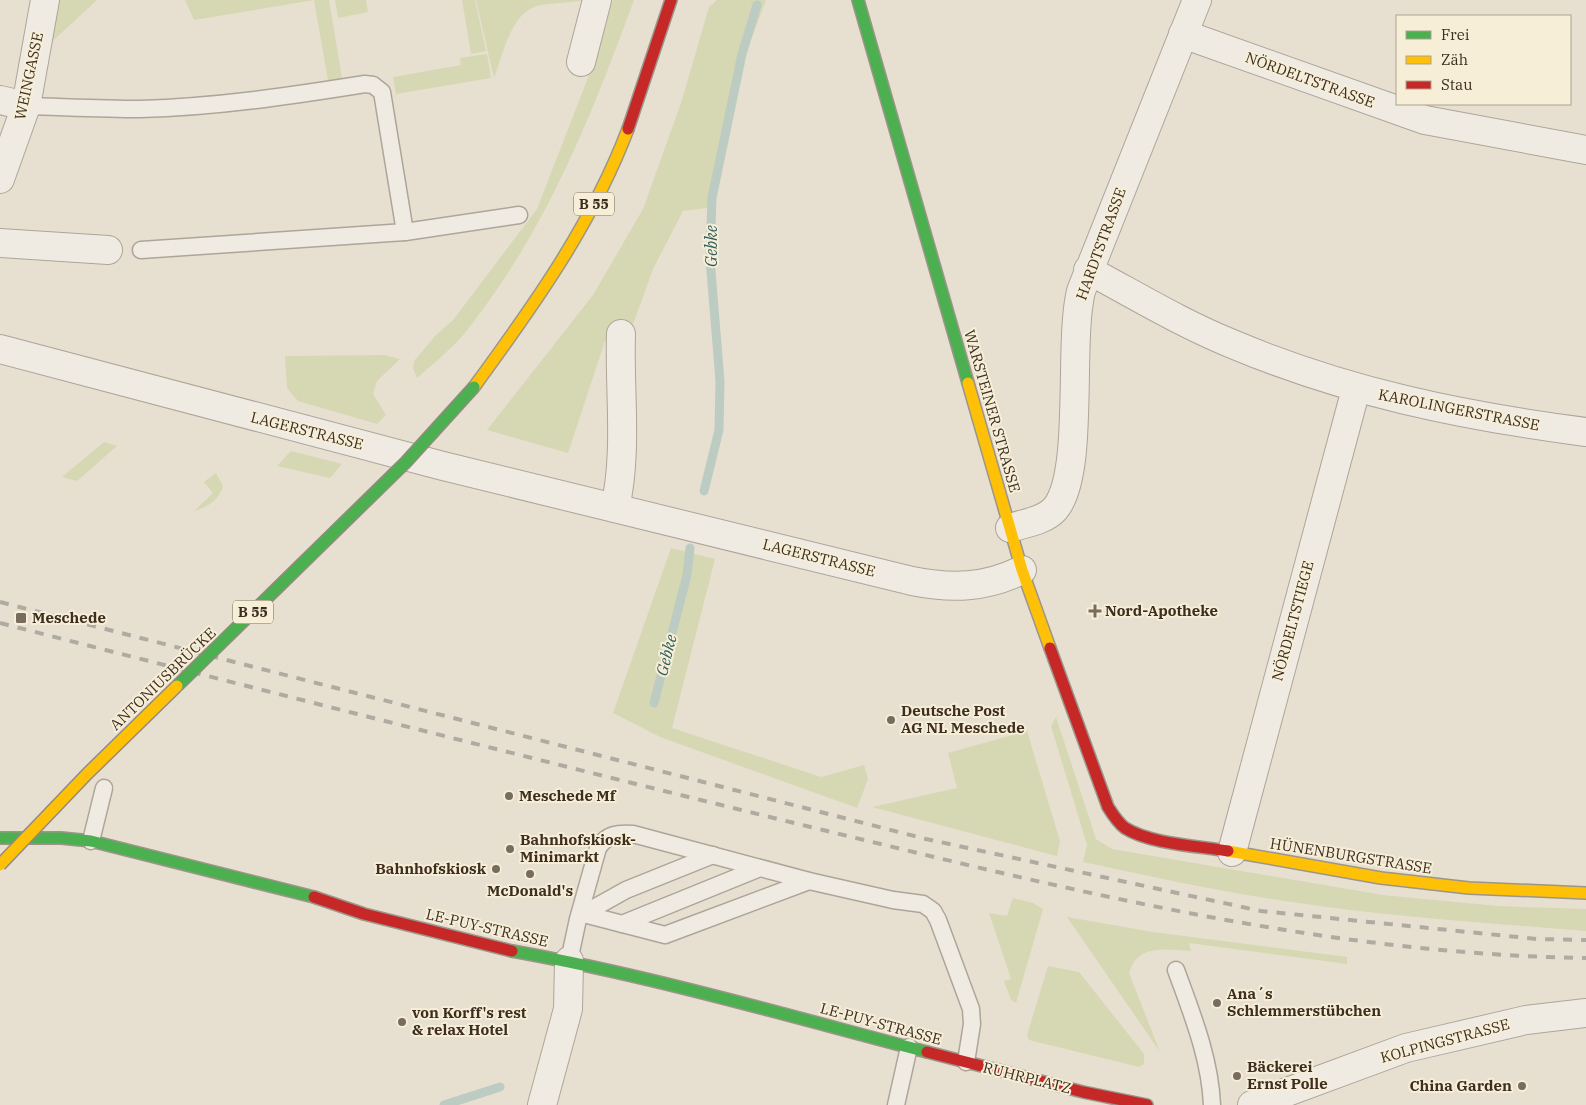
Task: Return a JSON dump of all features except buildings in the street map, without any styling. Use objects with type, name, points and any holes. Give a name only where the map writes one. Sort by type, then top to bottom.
[{"type":"street","name":"WEINGASSE","points":[[0,179],[13,103],[45,0]]},
{"type":"street","points":[[581,62],[597,0]]},
{"type":"street","name":"ANTONIUSBRÜCKE","points":[[0,865],[87,774],[406,462],[474,387],[553,277],[586,222],[613,164],[650,71],[671,0]]},
{"type":"street","name":"WARSTEINER STRASSE","points":[[858,0],[1022,570],[1104,798],[1117,823]]},
{"type":"street","name":"HARDTSTRASSE","points":[[1010,528],[1041,518],[1054,509],[1063,493],[1072,448],[1078,304],[1088,270],[1197,0]]},
{"type":"street","name":"NÖRDELTSTRASSE","points":[[1183,34],[1424,120],[1586,150]]},
{"type":"street","points":[[0,243],[108,250]]},
{"type":"street","name":"KAROLINGERSTRASSE","points":[[1088,270],[1228,343],[1356,389],[1464,414],[1586,432]]},
{"type":"street","points":[[616,508],[623,457],[620,376],[621,334]]},
{"type":"street","name":"LAGERSTRASSE","points":[[0,349],[443,466],[935,586],[964,587],[990,583],[1022,570]]},
{"type":"street","name":"NÖRDELTSTIEGE","points":[[1232,852],[1356,389]]},
{"type":"street","name":"HÜNENBURGSTRASSE","points":[[1117,823],[1128,831],[1153,838],[1381,878],[1469,888],[1586,893]]},
{"type":"street","name":"LE-PUY-STRASSE","points":[[0,838],[61,838],[91,841],[301,893],[364,914],[497,948],[569,961],[966,1062]]},
{"type":"street","points":[[542,1105],[568,1009],[569,961]]},
{"type":"street","name":"KOLPINGSTRASSE","points":[[1252,1105],[1406,1048],[1526,1020],[1586,1013]]},
{"type":"street","name":"RUHRPLATZ","points":[[966,1062],[1083,1092],[1147,1105]]},
{"type":"lane","points":[[13,103],[103,108],[176,107],[286,97],[374,84],[382,92],[384,101],[405,232]]},
{"type":"lane","points":[[141,250],[405,232],[519,216]]},
{"type":"lane","points":[[91,841],[104,788]]},
{"type":"lane","points":[[569,961],[598,848],[603,840],[612,834],[633,834],[809,881],[893,900],[909,900],[923,904],[933,911],[971,1009],[972,1024],[966,1062]]},
{"type":"lane","points":[[581,913],[626,890],[713,855]]},
{"type":"lane","points":[[622,924],[760,868]]},
{"type":"lane","points":[[581,913],[666,935],[809,881]]},
{"type":"lane","points":[[1176,970],[1194,1020],[1208,1071],[1212,1105]]},
{"type":"lane","points":[[896,1105],[909,1047]]},
{"type":"green space","points":[[53,0],[97,0],[44,49]]},
{"type":"green space","points":[[185,0],[314,0],[194,20]]},
{"type":"green space","points":[[314,0],[329,0],[343,84],[329,86]]},
{"type":"green space","points":[[335,0],[366,0],[368,12],[338,18]]},
{"type":"green space","points":[[462,0],[475,0],[486,51],[471,54]]},
{"type":"green space","points":[[476,0],[583,0],[537,6],[528,10],[520,17],[504,47],[494,78]]},
{"type":"green space","points":[[613,0],[634,0],[582,132],[542,216],[493,296],[464,334],[417,378],[413,368],[414,361],[435,336],[453,320],[537,209],[591,70]]},
{"type":"green space","points":[[717,0],[766,0],[744,59],[721,133],[707,208],[683,211],[653,269],[631,330],[605,341],[568,453],[487,430],[593,295],[643,209],[681,103],[709,7]]},
{"type":"green space","points":[[487,54],[491,78],[396,94],[393,77],[461,65],[460,58]]},
{"type":"green space","points":[[384,355],[400,359],[377,381],[373,394],[386,415],[377,424],[298,401],[287,388],[285,356]]},
{"type":"green space","points":[[104,442],[117,446],[77,481],[62,477]]},
{"type":"green space","points":[[291,451],[342,464],[330,478],[277,466]]},
{"type":"green space","points":[[216,473],[223,486],[219,495],[208,505],[194,511],[213,493],[204,482]]},
{"type":"green space","points":[[671,548],[715,559],[672,728],[821,777],[864,765],[868,779],[857,808],[660,737],[613,713]]},
{"type":"green space","points":[[1056,717],[1096,839],[1112,849],[1383,895],[1498,906],[1586,909],[1586,931],[1439,919],[1328,907],[1213,889],[1083,862],[1087,845],[1051,726]]},
{"type":"green space","points":[[1027,731],[1060,841],[1057,856],[872,807],[957,788],[948,753]]},
{"type":"green space","points":[[1013,898],[1033,903],[1043,909],[1016,1003],[1011,1000],[1004,981],[1011,979],[989,913],[1007,916]]},
{"type":"green space","points":[[1067,917],[1153,932],[1347,957],[1347,964],[1189,943],[1191,951],[1154,950],[1146,953],[1133,963],[1129,973],[1160,1052]]},
{"type":"green space","points":[[1048,966],[1079,972],[1144,1054],[1144,1064],[1139,1067],[1029,1040],[1027,1035]]},
{"type":"waterway","name":"Gebke","points":[[704,491],[719,430],[720,381],[710,259],[712,198],[742,54],[757,5]]},
{"type":"waterway","name":"Gebke","points":[[654,703],[687,575],[690,548]]},
{"type":"waterway","name":"Gebke","points":[[444,1105],[500,1087]]},
{"type":"railway","points":[[0,602],[926,839],[1261,911],[1537,939],[1586,940]]},
{"type":"railway","points":[[0,623],[720,805],[917,853],[1106,896],[1297,932],[1393,945],[1489,954],[1586,958]]},
{"type":"traffic: fast","points":[[858,0],[968,383]]},
{"type":"traffic: fast","points":[[177,686],[406,462],[474,387]]},
{"type":"traffic: fast","points":[[0,838],[61,838],[91,841],[314,897]]},
{"type":"traffic: fast","points":[[512,951],[668,984],[927,1052]]},
{"type":"traffic: slow","points":[[474,387],[560,263],[597,198],[614,164],[628,129]]},
{"type":"traffic: slow","points":[[968,383],[1022,570],[1050,648]]},
{"type":"traffic: slow","points":[[0,865],[87,774],[177,686]]},
{"type":"traffic: slow","points":[[1228,851],[1381,878],[1469,888],[1586,893]]},
{"type":"traffic: jam","points":[[628,129],[671,0]]},
{"type":"traffic: jam","points":[[1050,648],[1108,807],[1118,821],[1125,828],[1148,838],[1175,844],[1228,851]]},
{"type":"traffic: jam","points":[[314,897],[364,914],[512,951]]},
{"type":"traffic: jam","points":[[927,1052],[1083,1092],[1147,1105]]},
{"type":"place","name":"Nord-Apotheke","points":[[1095,611]]},
{"type":"place","name":"Meschede","points":[[21,618]]},
{"type":"place","name":"Deutsche Post AG NL Meschede","points":[[891,720]]},
{"type":"place","name":"Meschede Mf","points":[[509,796]]},
{"type":"place","name":"Bahnhofskiosk- Minimarkt","points":[[510,849]]},
{"type":"place","name":"Bahnhofskiosk","points":[[496,869]]},
{"type":"place","name":"McDonald's","points":[[530,874]]},
{"type":"place","name":"Ana´s Schlemmerstübchen","points":[[1217,1003]]},
{"type":"place","name":"von Korff's rest & relax Hotel","points":[[402,1022]]},
{"type":"place","name":"Bäckerei Ernst Polle","points":[[1237,1076]]},
{"type":"place","name":"China Garden","points":[[1522,1086]]}]
